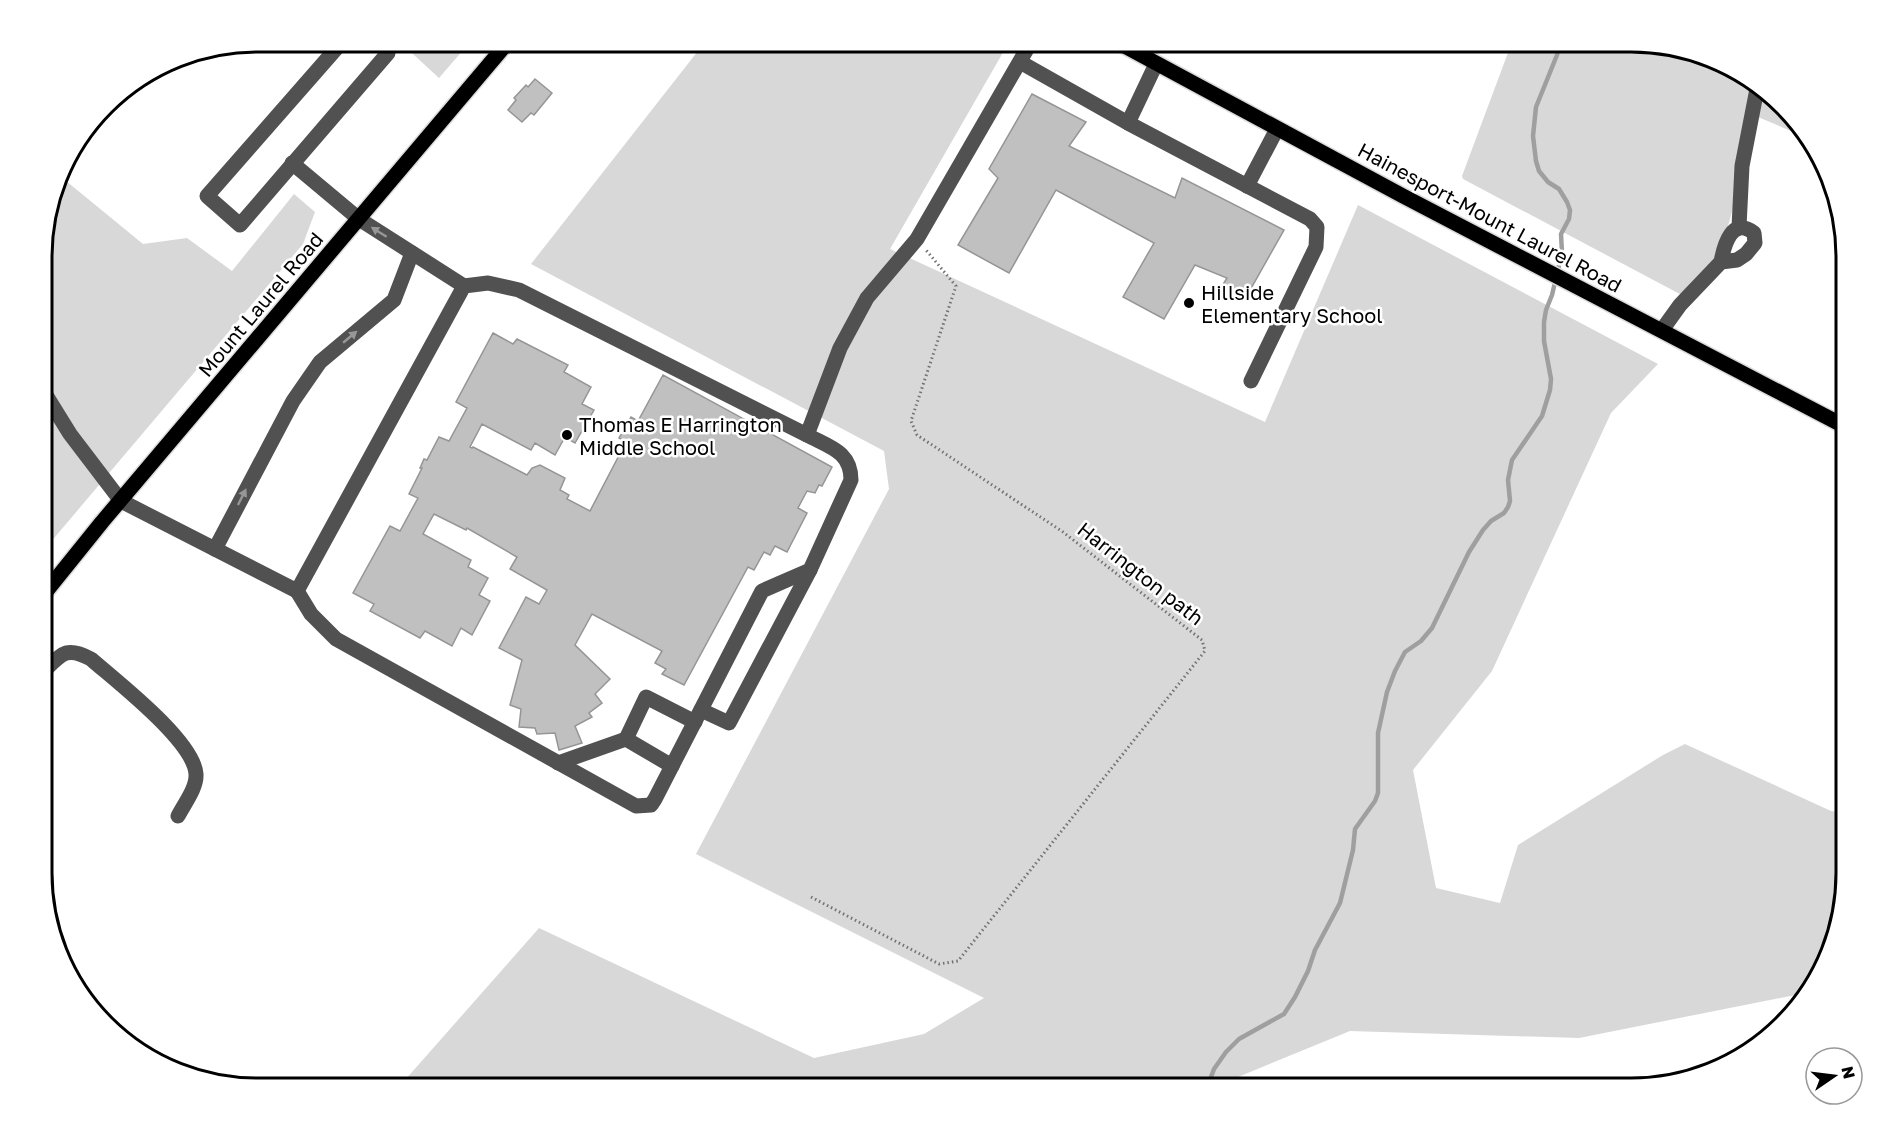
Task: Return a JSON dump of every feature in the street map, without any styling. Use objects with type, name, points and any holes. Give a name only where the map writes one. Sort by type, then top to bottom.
[{"type":"main road","name":"Hainesport-Mount Laurel Road","points":[[1135,52],[1835,422]]},
{"type":"main road","name":"Mount Laurel Road","points":[[52,584],[499,53]]},
{"type":"street","points":[[807,435],[840,348],[867,298],[917,239],[1025,52]]},
{"type":"street","points":[[332,53],[207,196],[240,225],[388,53]]},
{"type":"street","points":[[1020,62],[1128,123],[1310,219],[1317,227],[1316,247],[1251,381]]},
{"type":"street","points":[[1128,123],[1156,64]]},
{"type":"street","points":[[1739,227],[1739,190],[1755,95]]},
{"type":"street","points":[[1247,186],[1277,129]]},
{"type":"street","points":[[292,163],[359,219],[464,286],[488,283],[519,290],[807,435],[845,456],[851,467],[851,480],[810,570],[729,723],[698,716],[646,697],[626,739],[558,763]]},
{"type":"street","points":[[1662,330],[1680,304],[1721,262],[1724,246],[1731,234],[1739,227],[1746,227],[1754,232],[1755,243],[1746,254],[1737,260],[1721,262]]},
{"type":"street","points":[[215,549],[293,401],[320,362],[394,300],[412,253]]},
{"type":"street","points":[[297,591],[464,286]]},
{"type":"street","points":[[52,405],[70,434],[121,501],[297,591],[311,614],[336,639],[636,806],[651,805],[655,799],[762,591],[810,570]]},
{"type":"street","points":[[52,663],[61,654],[69,651],[79,652],[91,659],[159,719],[183,746],[193,760],[196,775],[193,788],[178,816]]},
{"type":"street","points":[[626,739],[672,766]]},
{"type":"path","name":"Harrington path","points":[[812,897],[939,964],[958,962],[1205,651],[1202,640],[1063,531],[917,435],[911,421],[956,286],[917,239]]},
{"type":"shaded area","points":[[1003,52],[890,249],[1265,422],[1358,205],[1658,364],[1611,413],[1492,671],[1413,770],[1436,888],[1500,903],[1518,845],[1663,755],[1685,744],[1835,812],[1835,886],[1832,912],[1825,938],[1808,975],[1794,995],[1579,1038],[1350,1031],[1237,1077],[407,1078],[539,928],[814,1058],[924,1034],[984,998],[696,854],[889,489],[884,451],[531,264],[697,53]]},
{"type":"shaded area","points":[[1508,52],[1630,52],[1684,59],[1733,80],[1755,95],[1791,131],[1758,117],[1722,248],[1693,301],[1463,179],[1462,176]]},
{"type":"shaded area","points":[[412,53],[461,53],[439,78]]},
{"type":"shaded area","points":[[67,182],[143,244],[187,238],[232,271],[294,194],[315,212],[303,244],[52,541],[52,258],[59,204]]},
{"type":"building","points":[[535,79],[552,93],[534,115],[531,113],[522,122],[508,110],[516,100],[514,98]]},
{"type":"building","points":[[1032,94],[1086,122],[1069,146],[1175,198],[1182,178],[1284,230],[1245,299],[1219,291],[1227,278],[1195,265],[1164,319],[1123,297],[1154,243],[1056,190],[1009,273],[958,245],[998,178],[989,169]]},
{"type":"building","points":[[493,333],[513,344],[517,339],[568,365],[564,372],[591,387],[582,404],[594,410],[575,443],[565,437],[555,455],[535,443],[531,450],[482,424],[470,447],[527,475],[532,468],[540,465],[565,478],[560,490],[569,495],[567,499],[590,511],[626,442],[619,438],[631,417],[638,421],[663,375],[832,467],[822,486],[819,485],[815,493],[807,491],[798,508],[807,513],[787,552],[775,546],[770,555],[764,552],[754,570],[748,567],[684,685],[662,674],[666,669],[655,663],[662,651],[592,614],[575,645],[610,679],[595,694],[602,703],[589,713],[592,717],[575,726],[582,743],[559,750],[555,733],[537,734],[535,728],[519,727],[521,709],[510,705],[522,660],[499,648],[526,597],[539,604],[547,590],[510,569],[517,557],[467,528],[466,530],[434,514],[423,534],[471,560],[468,567],[488,578],[479,595],[490,601],[472,635],[461,628],[452,646],[425,631],[420,638],[370,611],[374,604],[353,593],[390,526],[400,531],[418,498],[409,494],[424,459],[427,460],[439,437],[449,441],[467,408],[456,402]]},
{"type":"waterway","points":[[1211,1077],[1226,1052],[1239,1039],[1284,1014],[1295,997],[1315,950],[1340,903],[1353,850],[1355,829],[1378,793],[1378,733],[1387,692],[1395,671],[1405,652],[1421,641],[1432,628],[1469,552],[1483,530],[1508,507],[1510,501],[1508,480],[1512,460],[1542,416],[1551,379],[1544,341],[1544,322],[1562,253],[1561,234],[1569,219],[1570,210],[1559,189],[1548,182],[1539,171],[1533,136],[1536,107],[1558,52]]},
{"type":"place","name":"Hillside Elementary School","points":[[1189,303]]},
{"type":"place","name":"Thomas E Harrington Middle School","points":[[567,435]]}]
